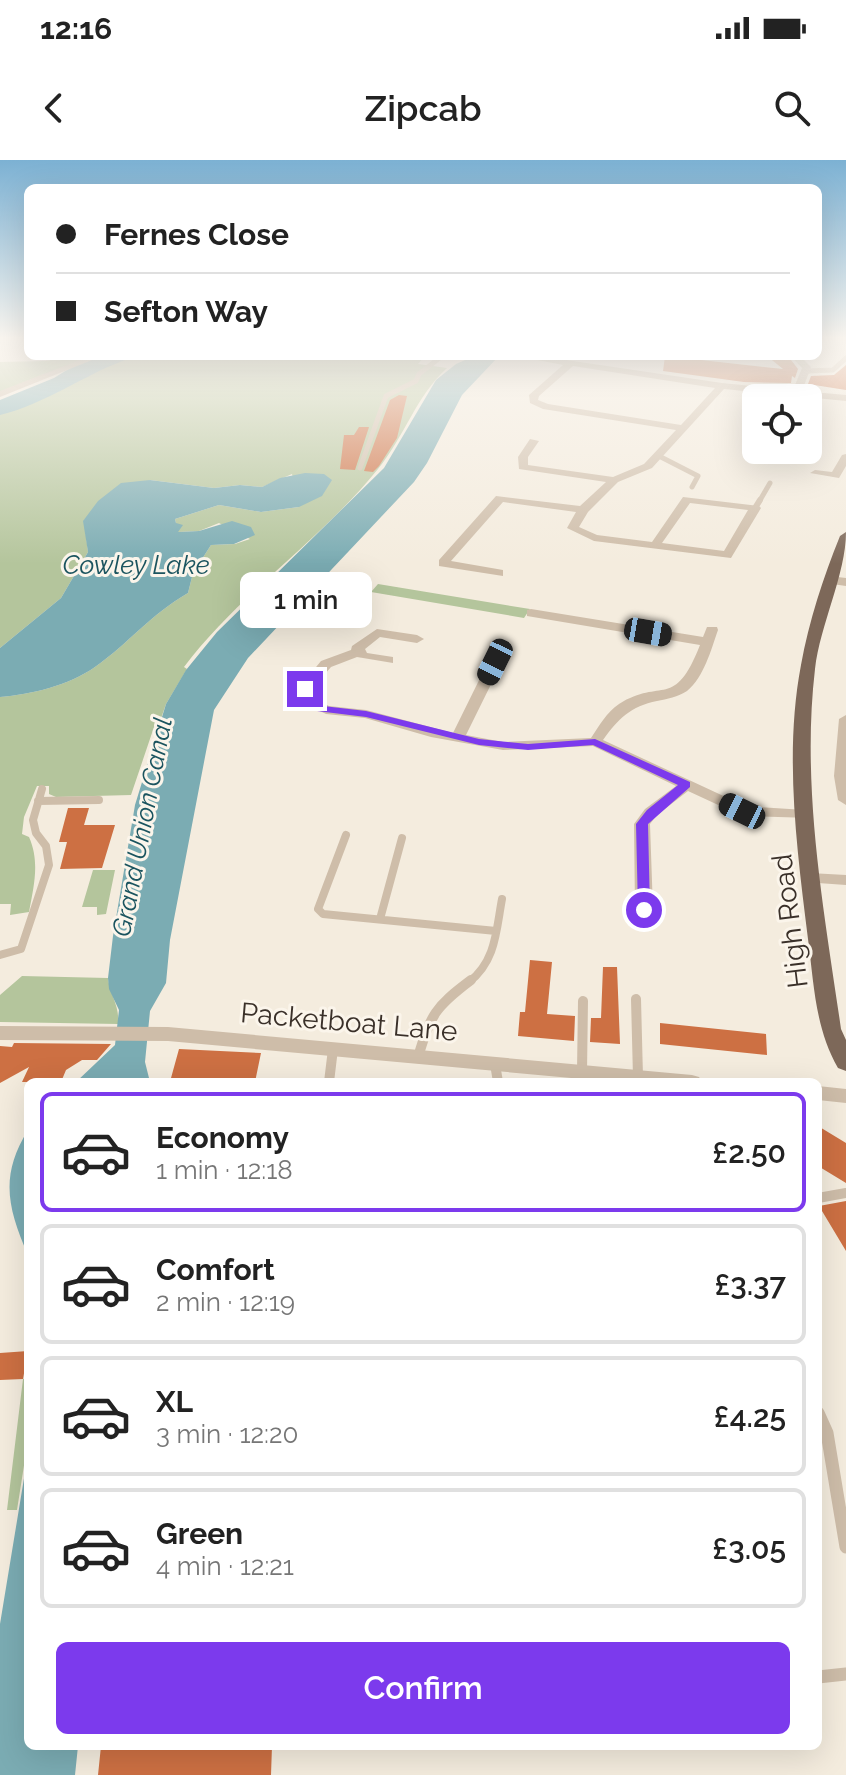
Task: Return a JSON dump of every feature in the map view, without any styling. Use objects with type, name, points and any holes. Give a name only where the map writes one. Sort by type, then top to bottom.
[{"type":"main road","name":"High Road","points":[[846,536],[837,581],[808,666],[801,748],[810,878],[830,1029],[846,1063]]},
{"type":"street","points":[[588,413],[683,428]]},
{"type":"street","points":[[656,544],[687,499],[755,508],[727,555],[594,538],[573,528],[583,510],[614,480],[648,466],[697,413]]},
{"type":"street","points":[[534,441],[521,460],[523,467],[614,480]]},
{"type":"street","points":[[815,473],[835,476],[846,457]]},
{"type":"street","points":[[505,574],[442,565],[500,498],[583,510]]},
{"type":"street","points":[[531,613],[562,612],[710,636],[684,686],[615,713],[595,742]]},
{"type":"street","points":[[357,653],[370,636],[377,633],[417,639]]},
{"type":"street","points":[[388,660],[357,653],[326,664],[305,689],[307,701],[326,710],[366,714],[503,746],[595,742],[742,811],[805,815]]},
{"type":"street","points":[[458,737],[495,662]]},
{"type":"street","points":[[846,719],[846,800]]},
{"type":"street","points":[[644,910],[642,824],[651,812],[686,785]]},
{"type":"street","points":[[810,878],[846,880]]},
{"type":"street","name":"Packetboat Lane","points":[[0,1033],[168,1034],[418,1057],[496,1073],[582,1072],[649,1078]]},
{"type":"street","points":[[822,1093],[846,1096]]},
{"type":"lane","points":[[360,468],[380,413]]},
{"type":"lane","points":[[657,455],[695,473],[698,476],[692,487]]},
{"type":"lane","points":[[755,508],[770,483]]},
{"type":"lane","points":[[0,955],[21,949],[49,865],[46,846],[36,833],[33,820],[42,789]]},
{"type":"lane","points":[[38,801],[99,800]]},
{"type":"lane","points":[[346,835],[318,909],[323,914],[496,931]]},
{"type":"lane","points":[[380,919],[402,838]]},
{"type":"lane","points":[[418,1057],[431,1016],[447,998],[480,973],[492,956],[502,899]]},
{"type":"lane","points":[[636,999],[638,1077]]},
{"type":"lane","points":[[582,1072],[583,1001]]},
{"type":"lane","points":[[329,1078],[333,1049]]},
{"type":"lane","points":[[822,1197],[846,1193]]},
{"type":"lane","points":[[822,1422],[827,1433],[846,1547]]},
{"type":"lane","points":[[822,1677],[846,1674]]},
{"type":"green space","points":[[0,413],[413,413],[378,469],[355,495],[230,615],[184,667],[187,669],[166,704],[157,730],[153,730],[131,795],[56,797],[49,794],[49,786],[37,786],[24,817],[22,834],[29,837],[34,855],[35,874],[29,912],[10,915],[11,904],[0,904],[0,697],[49,688],[95,667],[162,610],[188,593],[193,573],[211,545],[235,544],[250,539],[219,523],[199,531],[178,532],[175,519],[219,505],[261,512],[299,507],[292,474],[262,487],[240,485],[214,488],[150,480],[84,520],[88,552],[61,598],[0,648]]},
{"type":"green space","points":[[378,584],[530,609],[524,618],[371,592]]},
{"type":"green space","points":[[93,870],[115,870],[106,914],[97,915],[97,907],[82,907]]},
{"type":"green space","points":[[22,976],[108,978],[118,1012],[118,1024],[0,1022],[0,995]]},
{"type":"green space","points":[[23,1379],[24,1465],[17,1510],[7,1510]]},
{"type":"water","name":"Grand Union Canal","points":[[416,413],[453,413],[414,482],[248,658],[214,710],[170,940],[166,983],[150,1011],[145,1062],[149,1078],[80,1078],[115,1045],[119,1010],[109,989],[108,978],[113,936],[135,805],[166,704],[186,670],[217,632],[384,468]]},
{"type":"water","name":"Cowley Lake","points":[[305,473],[324,474],[332,480],[322,496],[299,507],[261,512],[219,505],[175,519],[176,523],[183,525],[178,532],[199,531],[232,521],[251,527],[255,535],[234,544],[211,545],[193,573],[188,593],[162,610],[95,667],[49,688],[0,697],[0,648],[61,598],[88,552],[83,521],[98,501],[121,483],[150,480],[214,488],[240,485],[262,487],[280,478]]},
{"type":"water","points":[[24,1137],[24,1245],[15,1222],[10,1191],[13,1162]]},
{"type":"water","points":[[24,1478],[24,1750],[78,1750],[75,1775],[0,1775],[0,1624]]},
{"type":"building","points":[[385,413],[403,413],[397,438],[379,466],[373,472],[364,471]]},
{"type":"building","points":[[359,427],[369,427],[355,470],[340,469],[344,435],[354,435]]},
{"type":"building","points":[[68,808],[89,808],[84,825],[115,825],[102,868],[60,869],[67,842],[59,842]]},
{"type":"building","points":[[530,960],[552,962],[547,1014],[575,1016],[574,1041],[518,1036],[520,1012],[525,1012]]},
{"type":"building","points":[[603,967],[617,967],[620,1044],[590,1042],[591,1018],[601,1018]]},
{"type":"building","points":[[660,1023],[766,1034],[767,1055],[660,1044]]},
{"type":"building","points":[[14,1043],[111,1044],[97,1060],[82,1060],[66,1070],[63,1078],[24,1078],[22,1082],[29,1067],[0,1083],[0,1046],[12,1047]]},
{"type":"building","points":[[179,1049],[261,1053],[256,1078],[171,1078]]},
{"type":"building","points":[[822,1128],[846,1143],[846,1183],[822,1168]]},
{"type":"building","points":[[846,1201],[846,1251],[822,1211],[822,1205]]},
{"type":"building","points":[[24,1351],[23,1379],[0,1380],[0,1353]]},
{"type":"building","points":[[101,1750],[272,1750],[271,1775],[98,1775]]},
{"type":"route","points":[[305,689],[307,701],[326,710],[366,714],[431,733],[479,742],[528,747],[595,742],[686,785],[651,812],[642,824],[644,910]]}]
